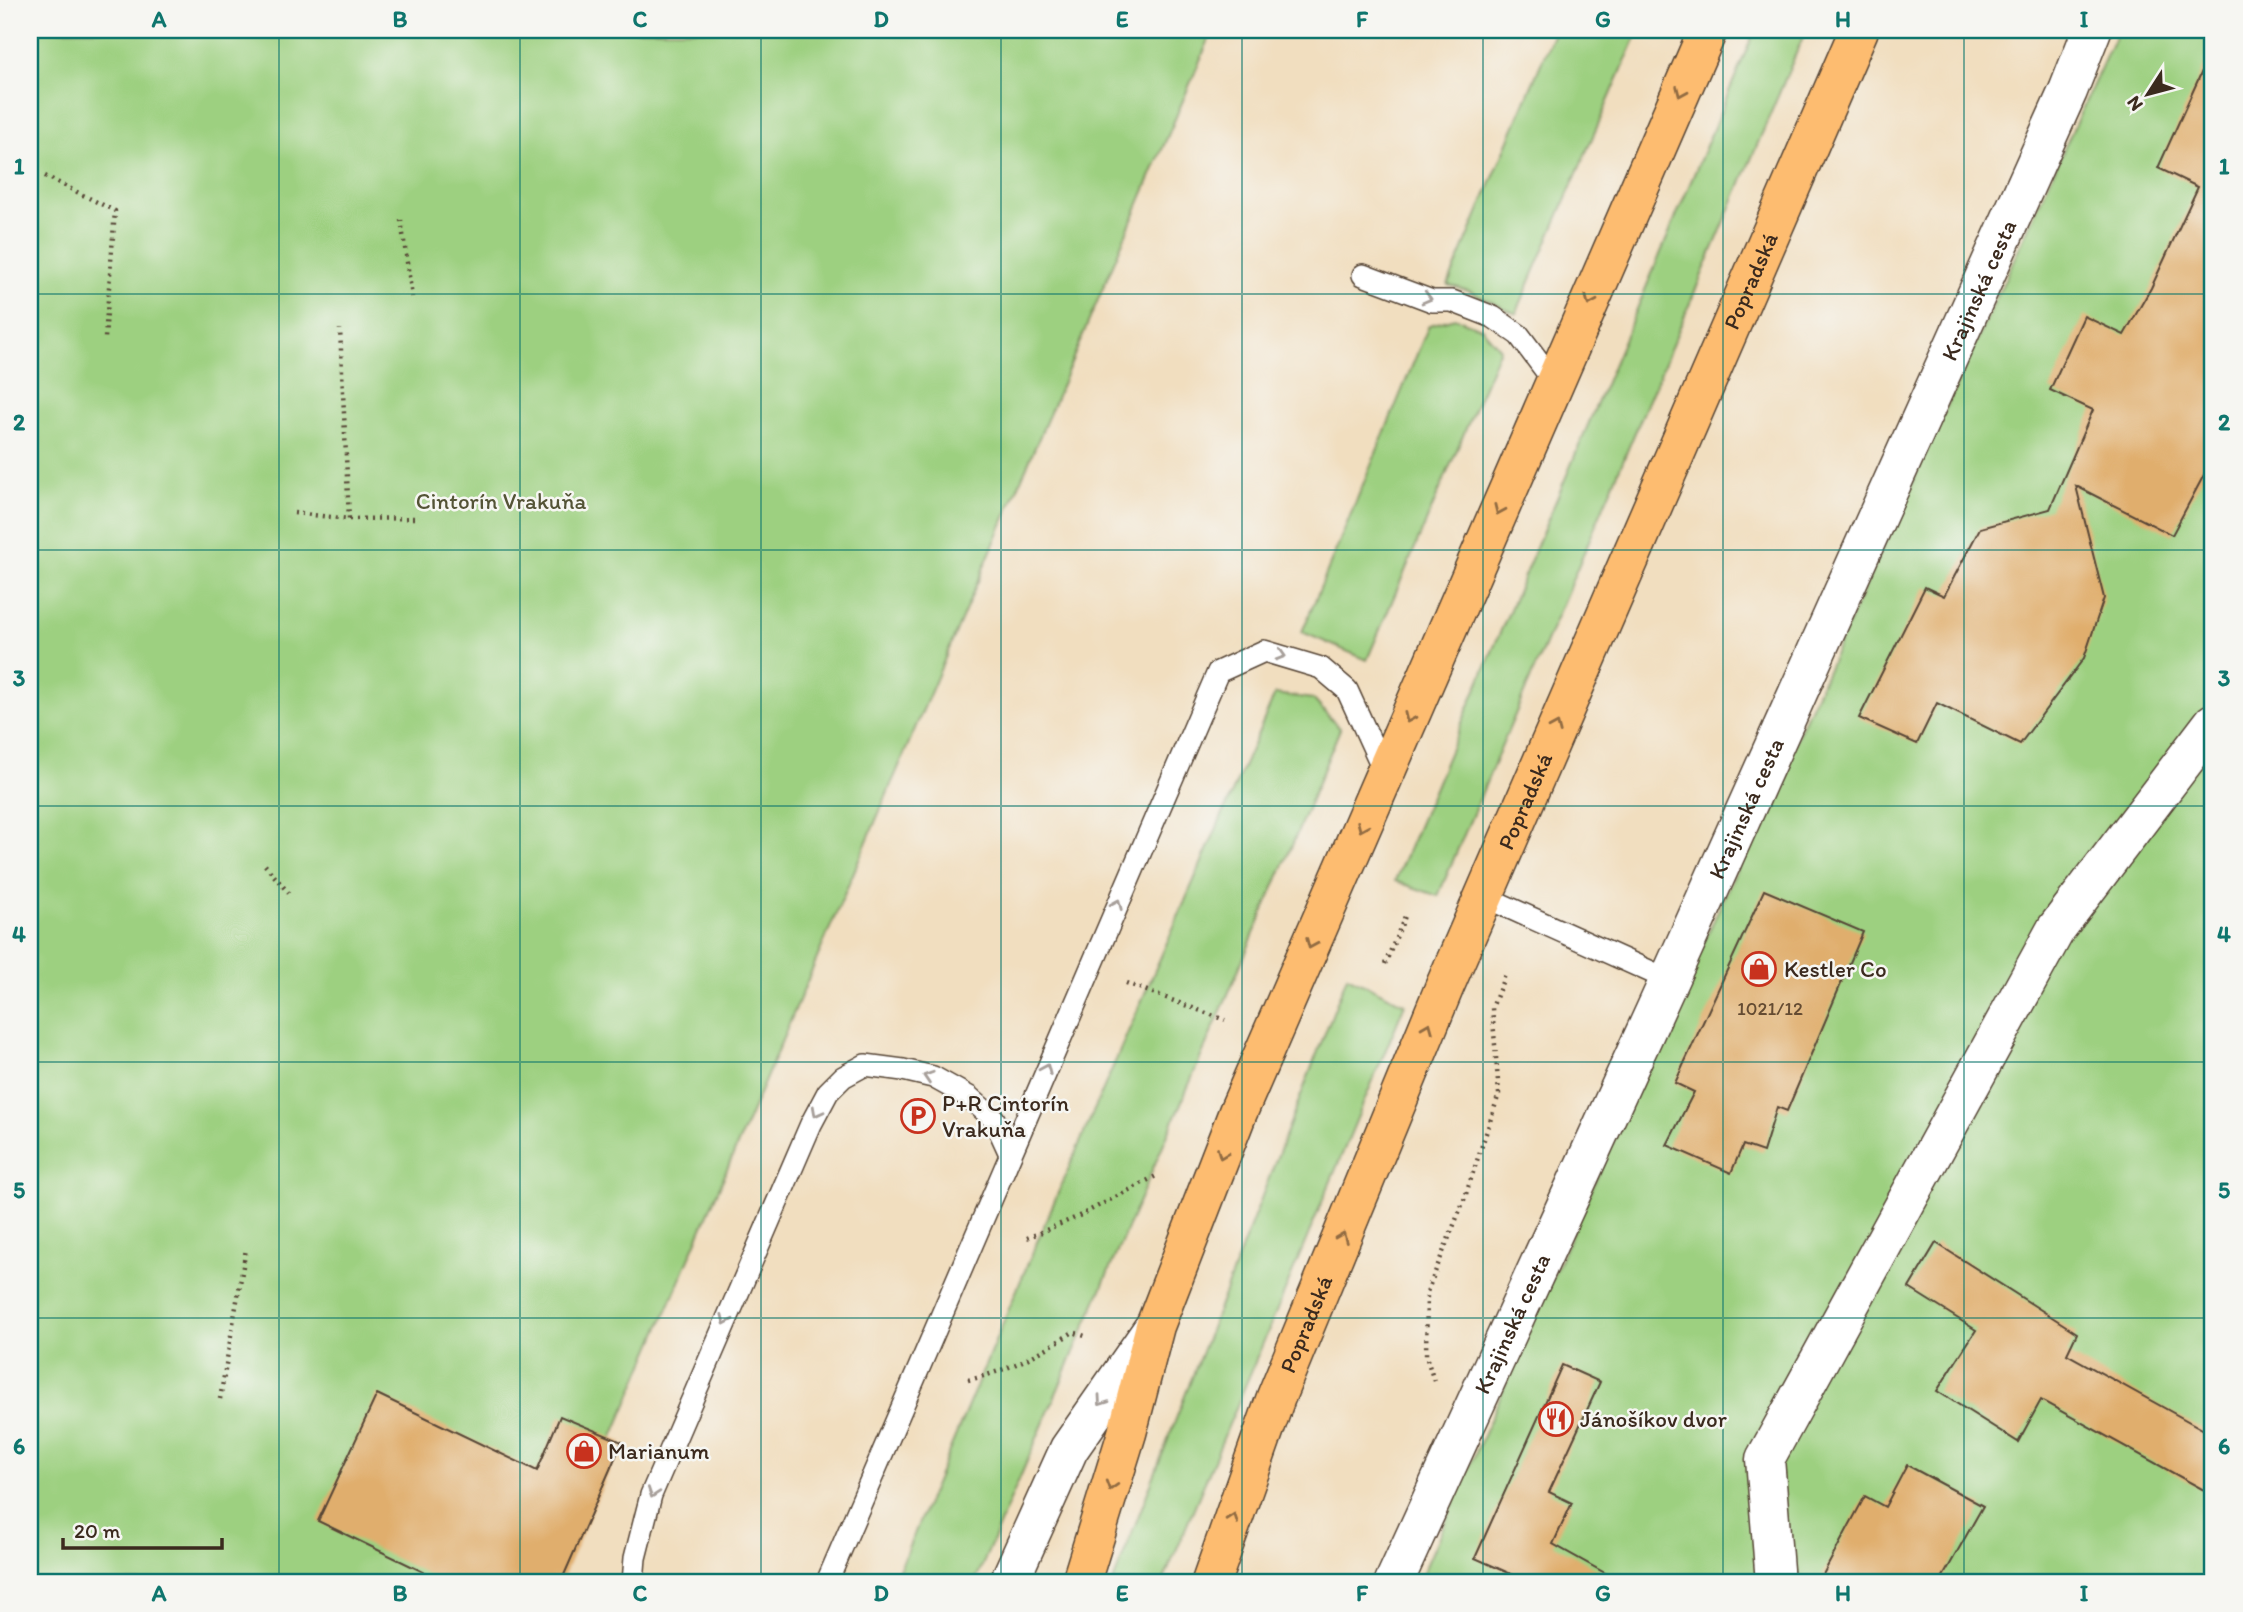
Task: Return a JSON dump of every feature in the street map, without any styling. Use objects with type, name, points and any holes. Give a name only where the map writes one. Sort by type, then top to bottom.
[{"type":"main road","points":[[1081,1582],[1127,1433],[1155,1326],[1238,1112],[1708,30]]},
{"type":"main road","name":"Popradská","points":[[1211,1582],[1276,1397],[1483,896],[1859,30]]},
{"type":"street","name":"Krajinská cesta","points":[[1394,1582],[1669,980],[2051,129],[2092,30]]},
{"type":"street","points":[[1775,1582],[1765,1459],[2056,929],[2213,723]]},
{"type":"street","points":[[1009,1582],[1069,1448],[1155,1326]]},
{"type":"lane","points":[[1363,275],[1432,301],[1452,301],[1493,317],[1519,335],[1555,383]]},
{"type":"lane","points":[[827,1582],[1218,672],[1264,651],[1321,668],[1347,690],[1385,773]]},
{"type":"lane","points":[[1483,896],[1669,980]]},
{"type":"lane","points":[[633,1582],[635,1558],[651,1495],[811,1124],[828,1092],[844,1077],[864,1065],[933,1077],[969,1097],[994,1119],[1010,1154]]},
{"type":"path","points":[[45,176],[115,211],[105,338]]},
{"type":"path","points":[[401,220],[412,297]]},
{"type":"path","points":[[340,329],[349,519]]},
{"type":"path","points":[[294,513],[349,519],[419,518]]},
{"type":"path","points":[[265,865],[292,897]]},
{"type":"path","points":[[1385,964],[1406,914]]},
{"type":"path","points":[[1454,1449],[1426,1356],[1427,1292],[1464,1200],[1499,1094],[1493,1008],[1530,917]]},
{"type":"path","points":[[1134,987],[1225,1020]]},
{"type":"path","points":[[1027,1238],[1077,1217],[1158,1175]]},
{"type":"path","points":[[220,1399],[246,1249]]},
{"type":"path","points":[[968,1380],[1000,1373],[1035,1357],[1073,1332],[1088,1337]]},
{"type":"green space","name":"Cintorín Vrakuňa","points":[[30,30],[1213,30],[551,1582],[30,1582]]},
{"type":"green space","points":[[1555,30],[1639,30],[1516,314],[1469,291],[1448,285]]},
{"type":"green space","points":[[1755,30],[1806,30],[1438,896],[1395,881]]},
{"type":"green space","points":[[2118,30],[2213,30],[2213,1582],[1419,1582],[1575,1226]]},
{"type":"green space","points":[[1455,318],[1482,328],[1500,349],[1367,660],[1302,632],[1429,325]]},
{"type":"green space","points":[[1275,694],[1313,699],[1340,729],[1293,843],[975,1582],[894,1582],[1045,1223]]},
{"type":"green space","points":[[1347,976],[1405,1004],[1163,1582],[1113,1582]]},
{"type":"building","points":[[2213,47],[2213,458],[2172,535],[2076,486],[2104,598],[2084,658],[2020,744],[1937,703],[1917,744],[1859,718],[1925,587],[1944,596],[1980,528],[2050,509],[2093,410],[2050,390],[2084,316],[2124,335],[2151,288],[2198,187],[2158,168]]},
{"type":"building","points":[[1764,890],[1863,932],[1787,1111],[1777,1107],[1763,1152],[1743,1145],[1731,1173],[1667,1145],[1694,1092],[1675,1083]]},
{"type":"building","points":[[1936,1243],[2077,1333],[2067,1354],[2213,1435],[2213,1495],[2041,1400],[2018,1442],[1937,1391],[1976,1330],[1909,1288]]},
{"type":"building","points":[[1562,1365],[1600,1382],[1549,1492],[1572,1503],[1553,1544],[1621,1582],[1529,1582],[1475,1558]]},
{"type":"building","points":[[377,1394],[537,1471],[560,1416],[622,1442],[561,1582],[444,1582],[318,1521]]},
{"type":"building","points":[[1907,1465],[1983,1506],[1940,1582],[1819,1582],[1865,1496],[1885,1507]]},
{"type":"place","name":"Kestler Co","points":[[1759,969]]},
{"type":"place","name":"P+R Cintorín Vrakuňa","points":[[918,1116]]},
{"type":"place","name":"Jánošíkov dvor","points":[[1556,1419]]},
{"type":"place","name":"Marianum","points":[[584,1451]]}]
